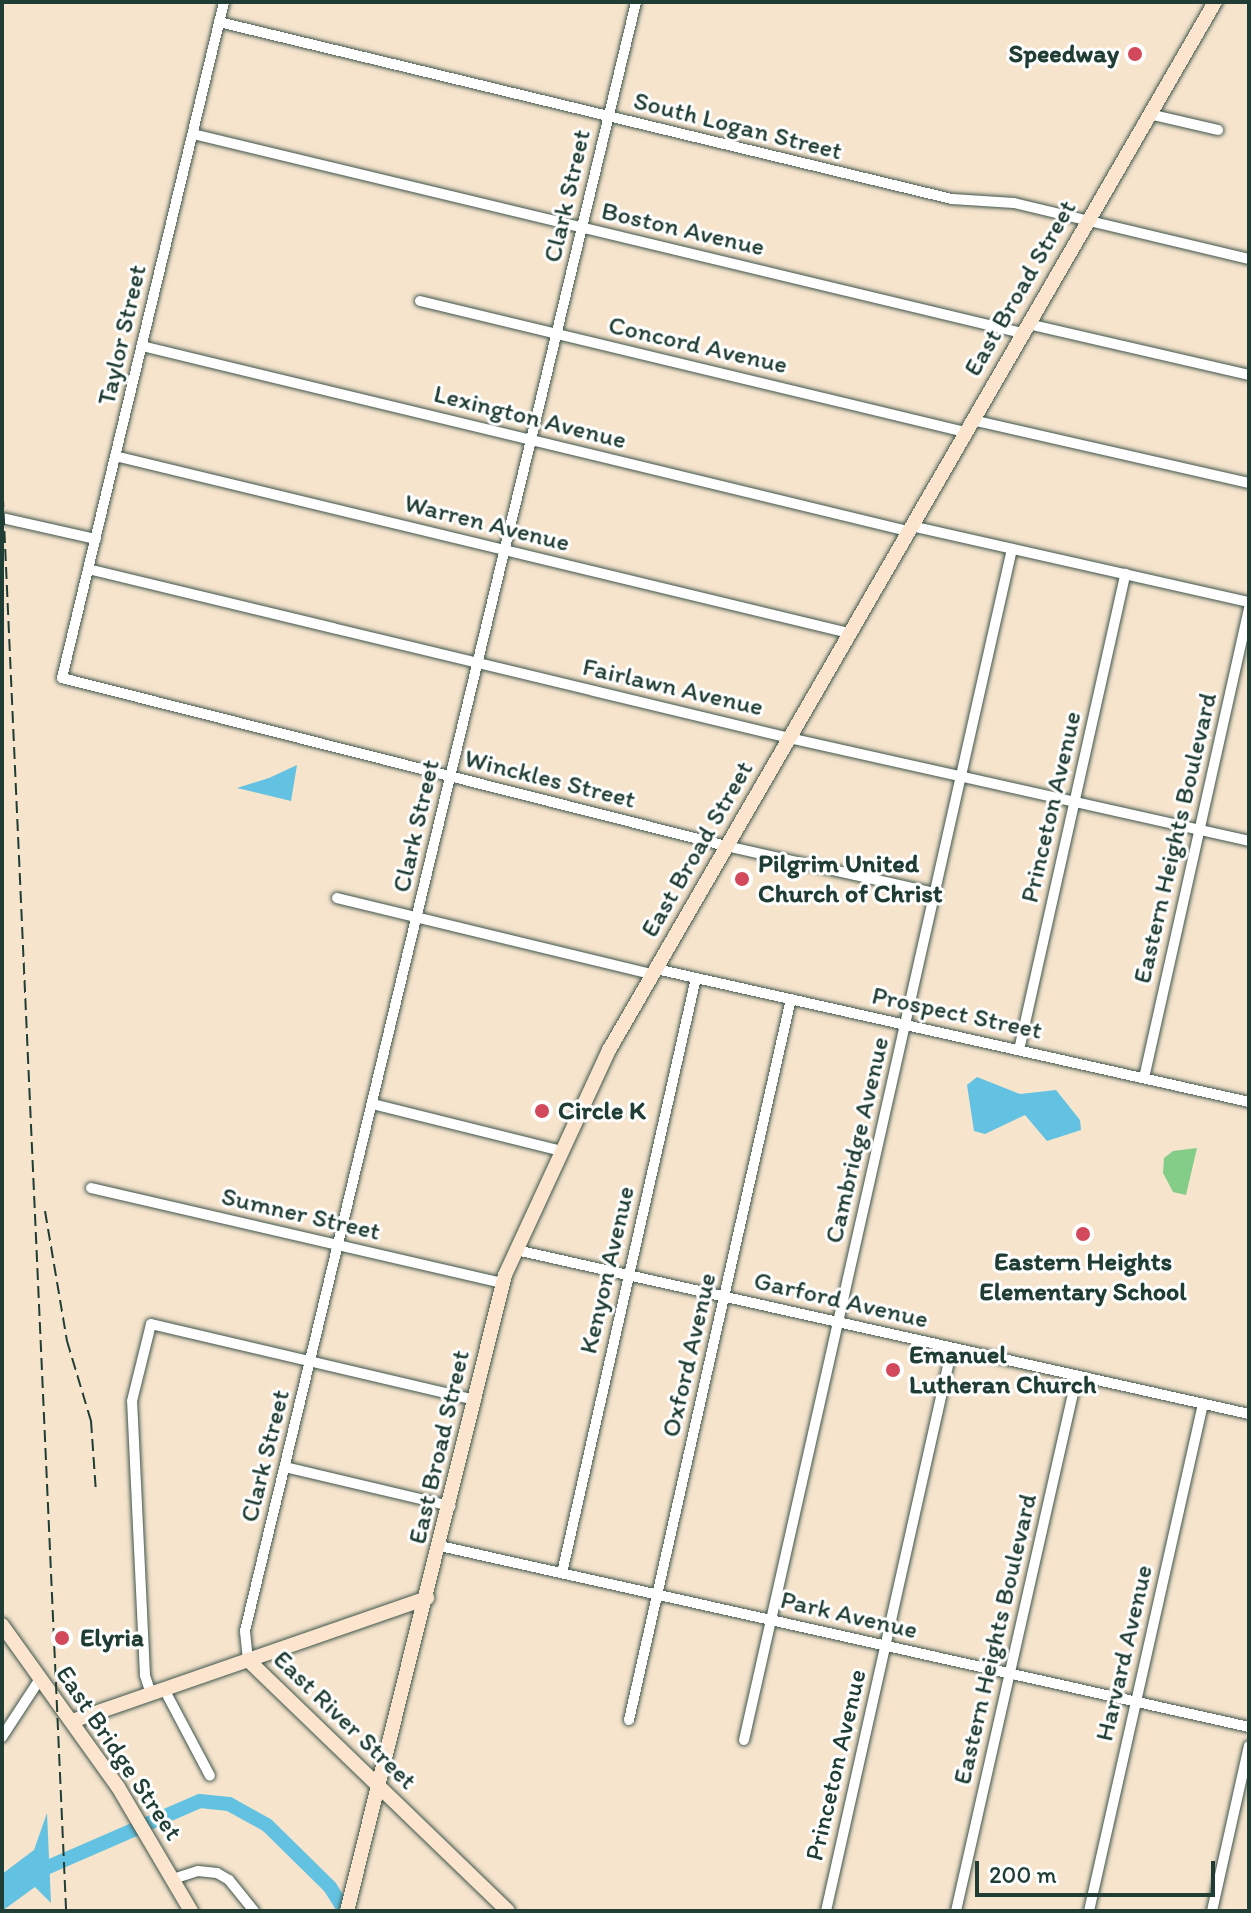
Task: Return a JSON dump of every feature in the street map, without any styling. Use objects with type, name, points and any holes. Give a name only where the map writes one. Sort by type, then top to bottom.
[{"type":"street","name":"Taylor Street","points":[[62,678],[224,2]]},
{"type":"street","name":"Clark Street","points":[[248,1660],[245,1631],[636,2]]},
{"type":"street","name":"East Broad Street","points":[[347,1911],[450,1506],[502,1283],[561,1151],[596,1075],[654,972],[1215,2]]},
{"type":"street","name":"South Logan Street","points":[[219,22],[952,199],[1014,203],[1249,259]]},
{"type":"street","points":[[1149,114],[1218,130]]},
{"type":"street","name":"Boston Avenue","points":[[193,134],[1025,329],[1249,375]]},
{"type":"street","name":"Concord Avenue","points":[[420,301],[968,426],[1249,483]]},
{"type":"street","name":"Lexington Avenue","points":[[142,346],[531,440],[910,528],[1125,574],[1249,605]]},
{"type":"street","name":"Warren Avenue","points":[[115,456],[849,633]]},
{"type":"street","points":[[2,518],[96,539]]},
{"type":"street","name":"Cambridge Avenue","points":[[744,1740],[1012,549]]},
{"type":"street","name":"Fairlawn Avenue","points":[[88,569],[789,738],[1249,841]]},
{"type":"street","name":"Princeton Avenue","points":[[1019,1050],[1125,574]]},
{"type":"street","name":"Eastern Heights Boulevard","points":[[1144,1078],[1249,605]]},
{"type":"street","name":"Winckles Street","points":[[62,678],[726,846],[935,893]]},
{"type":"street","name":"Prospect Street","points":[[337,898],[654,972],[696,978],[1249,1102]]},
{"type":"street","name":"Kenyon Avenue","points":[[562,1573],[696,978]]},
{"type":"street","name":"Oxford Avenue","points":[[629,1720],[791,999]]},
{"type":"street","points":[[373,1104],[561,1151]]},
{"type":"street","name":"Sumner Street","points":[[91,1188],[502,1283]]},
{"type":"street","name":"Garford Avenue","points":[[516,1250],[1249,1414]]},
{"type":"street","points":[[210,1776],[158,1691],[143,1647],[132,1401],[151,1324],[475,1400]]},
{"type":"street","name":"Princeton Avenue","points":[[826,1911],[952,1348]]},
{"type":"street","name":"Eastern Heights Boulevard","points":[[956,1911],[1077,1376]]},
{"type":"street","name":"Harvard Avenue","points":[[1089,1911],[1203,1404]]},
{"type":"street","points":[[285,1467],[450,1506]]},
{"type":"street","name":"Park Avenue","points":[[440,1546],[1249,1727]]},
{"type":"street","points":[[248,1660],[427,1598]]},
{"type":"street","name":"East Bridge Street","points":[[2,1625],[118,1787],[191,1911]]},
{"type":"street","name":"East River Street","points":[[72,1721],[248,1660],[508,1911]]},
{"type":"street","points":[[2,1737],[40,1679]]},
{"type":"street","points":[[1212,1911],[1249,1746]]},
{"type":"street","points":[[173,1879],[202,1871],[221,1875],[254,1911]]},
{"type":"green space","points":[[1197,1148],[1186,1195],[1173,1192],[1163,1173],[1164,1158],[1173,1151]]},
{"type":"water","points":[[297,765],[291,801],[237,788],[269,778]]},
{"type":"water","points":[[977,1077],[1020,1094],[1056,1090],[1080,1120],[1081,1130],[1047,1141],[1025,1115],[985,1134],[974,1131],[967,1085]]},
{"type":"water","points":[[47,1813],[51,1903],[35,1887],[2,1911],[2,1874],[34,1850]]},
{"type":"waterway","points":[[2,1896],[32,1874],[200,1801],[229,1804],[267,1825],[330,1887],[345,1911]]},
{"type":"railway","points":[[2,477],[66,1911]]},
{"type":"railway","points":[[45,1211],[67,1341],[91,1421],[96,1493]]},
{"type":"place","name":"Speedway","points":[[1135,54]]},
{"type":"place","name":"Pilgrim United Church of Christ","points":[[742,879]]},
{"type":"place","name":"Circle K","points":[[542,1111]]},
{"type":"place","name":"Eastern Heights Elementary School","points":[[1083,1234]]},
{"type":"place","name":"Emanuel Lutheran Church","points":[[893,1370]]},
{"type":"place","name":"Elyria","points":[[62,1638]]}]
